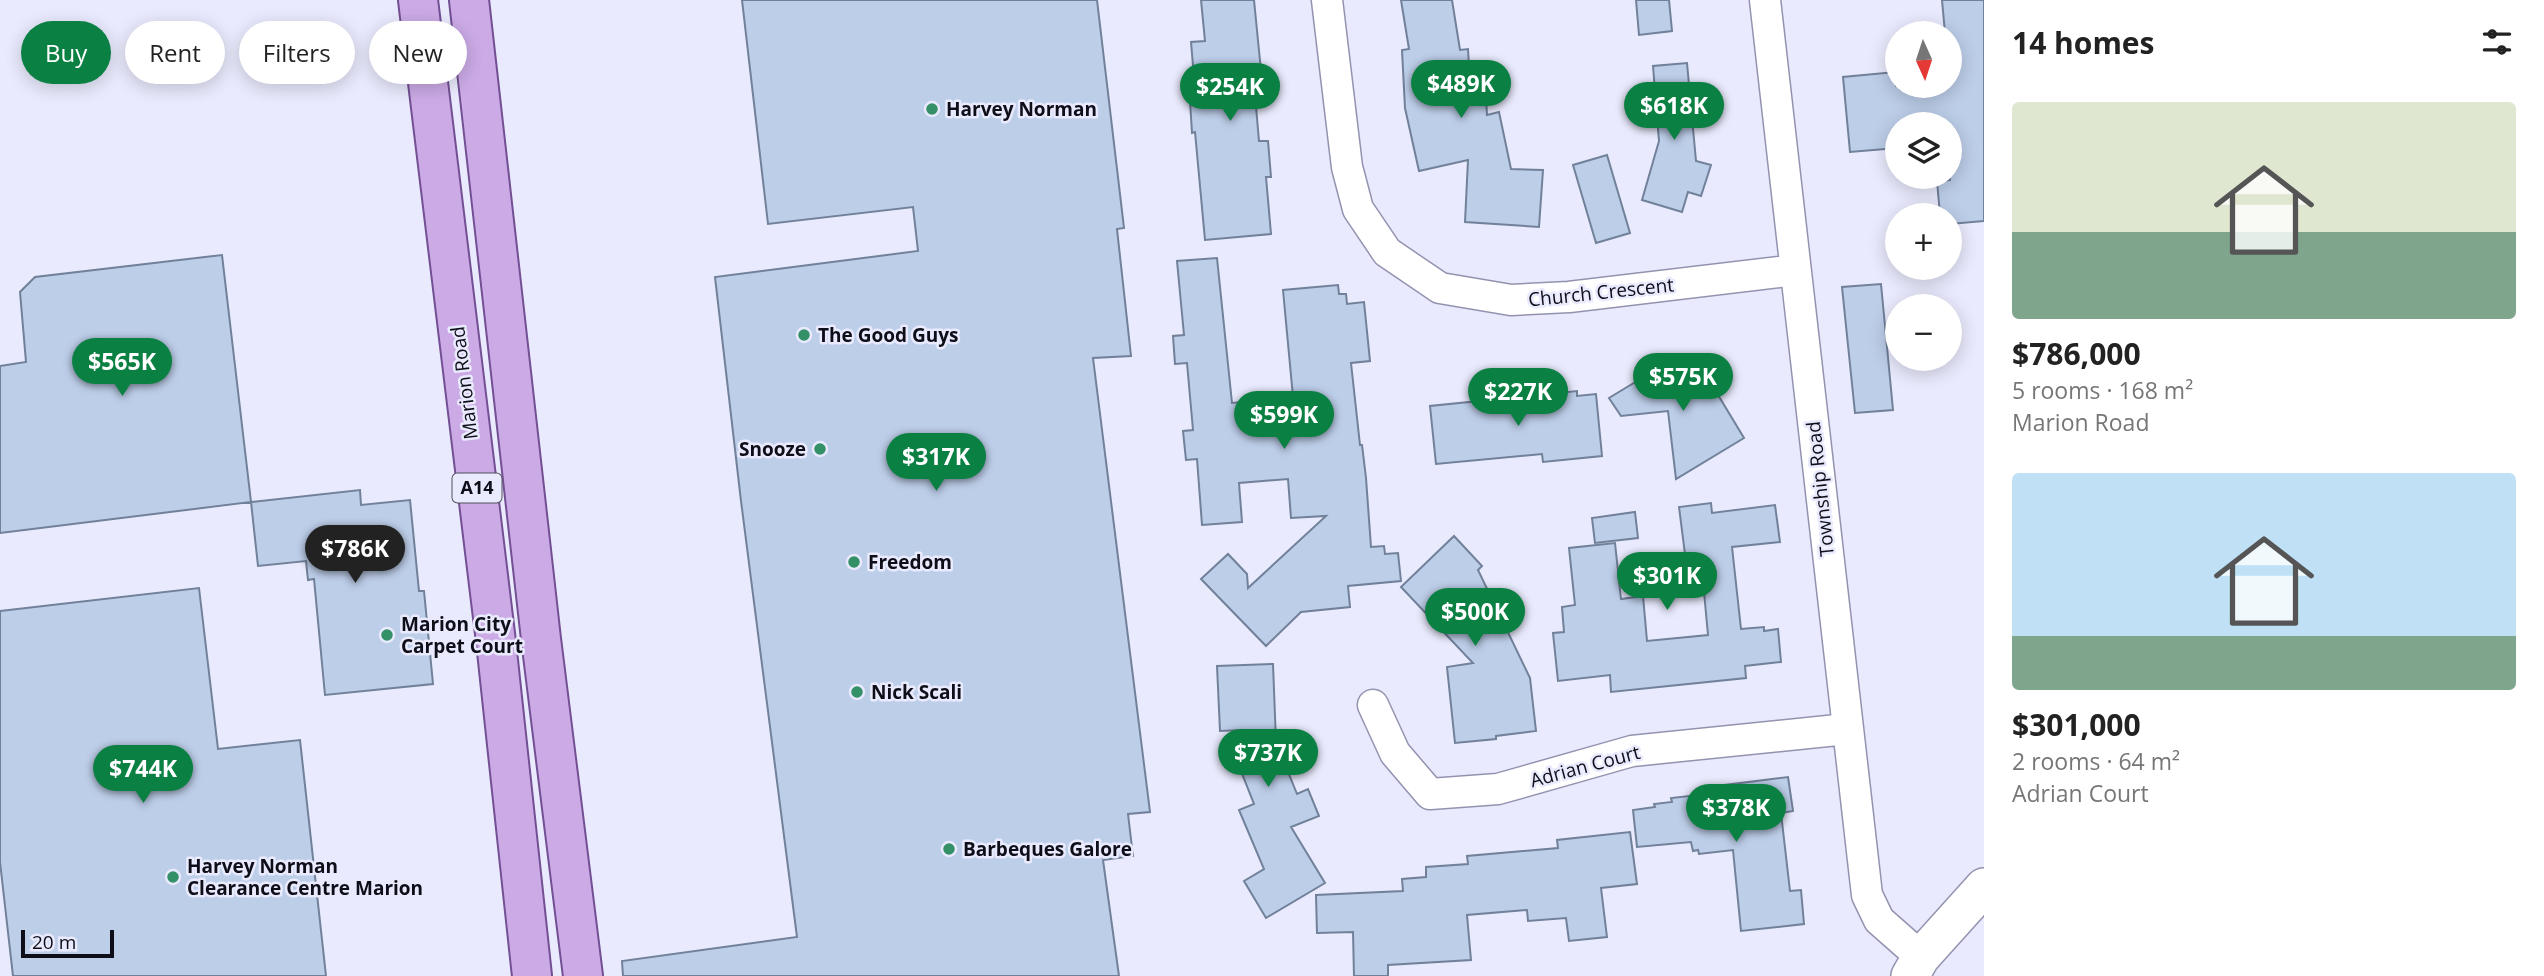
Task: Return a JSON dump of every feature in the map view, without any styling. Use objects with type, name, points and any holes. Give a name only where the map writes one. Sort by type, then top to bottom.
[{"type":"main road","name":"Marion Road","points":[[418,0],[496,642],[532,976]]},
{"type":"main road","name":"A14","points":[[469,0],[541,639],[583,976]]},
{"type":"street","name":"Church Crescent","points":[[1327,0],[1347,167],[1358,209],[1387,252],[1440,288],[1522,300],[1569,297],[1795,270]]},
{"type":"street","name":"Township Road","points":[[1765,0],[1867,895],[1879,920],[1915,966]]},
{"type":"street","name":"Adrian Court","points":[[1373,705],[1395,753],[1430,794],[1498,789],[1632,751],[1847,729]]},
{"type":"street","points":[[1915,966],[1984,887]]},
{"type":"building","points":[[742,0],[1097,0],[1124,228],[1117,229],[1131,356],[1093,358],[1150,812],[1128,814],[1133,856],[1103,860],[1119,976],[623,976],[622,961],[797,937],[715,277],[918,251],[913,207],[768,224]]},
{"type":"building","points":[[1201,0],[1254,0],[1261,71],[1253,72],[1259,141],[1268,141],[1271,177],[1266,177],[1271,234],[1205,240],[1190,101],[1196,101],[1191,42],[1205,41]]},
{"type":"building","points":[[1401,0],[1452,0],[1460,50],[1468,49],[1469,66],[1484,64],[1487,115],[1499,112],[1511,169],[1543,170],[1539,227],[1465,222],[1468,160],[1419,171],[1405,108],[1402,50],[1409,49]]},
{"type":"building","points":[[1636,0],[1669,0],[1672,31],[1639,35]]},
{"type":"building","points":[[1942,0],[1984,0],[1984,221],[1962,223],[1962,203],[1939,203],[1938,189],[1962,189],[1962,112],[1885,112],[1885,149],[1850,152],[1843,77],[1885,73],[1885,98],[1962,98],[1962,21],[1944,21]]},
{"type":"building","points":[[1687,63],[1696,161],[1711,165],[1701,196],[1688,192],[1682,212],[1642,200],[1659,141],[1653,66]]},
{"type":"building","points":[[1607,155],[1630,233],[1596,243],[1573,165]]},
{"type":"building","points":[[222,255],[251,502],[0,533],[0,366],[26,362],[20,292],[35,277]]},
{"type":"building","points":[[1217,258],[1232,403],[1293,397],[1283,290],[1338,285],[1339,294],[1346,294],[1347,304],[1364,302],[1370,361],[1351,363],[1366,478],[1371,547],[1384,546],[1385,554],[1398,553],[1401,581],[1348,586],[1350,607],[1301,612],[1266,646],[1201,579],[1228,554],[1247,574],[1248,588],[1326,516],[1291,518],[1288,479],[1239,483],[1242,522],[1202,525],[1197,459],[1186,460],[1183,431],[1193,430],[1187,363],[1175,364],[1173,336],[1184,335],[1177,261]]},
{"type":"building","points":[[1881,284],[1885,371],[1889,371],[1893,410],[1855,413],[1842,287]]},
{"type":"building","points":[[1675,358],[1685,374],[1700,365],[1744,438],[1676,479],[1668,411],[1621,416],[1609,398]]},
{"type":"building","points":[[1577,391],[1577,396],[1596,394],[1602,456],[1543,462],[1542,454],[1436,464],[1430,406]]},
{"type":"building","points":[[360,490],[361,505],[410,500],[419,591],[424,591],[433,684],[325,695],[314,579],[308,580],[306,561],[258,566],[251,502]]},
{"type":"building","points":[[1711,503],[1712,513],[1775,505],[1780,542],[1732,547],[1741,629],[1778,629],[1781,662],[1745,666],[1746,678],[1611,692],[1610,675],[1558,681],[1553,633],[1564,632],[1562,607],[1575,605],[1569,548],[1615,543],[1621,599],[1643,596],[1647,641],[1708,635],[1701,560],[1686,562],[1679,507]]},
{"type":"building","points":[[1635,512],[1638,538],[1595,543],[1592,518]]},
{"type":"building","points":[[1454,536],[1482,566],[1478,570],[1530,678],[1536,731],[1455,743],[1447,667],[1473,663],[1401,587]]},
{"type":"building","points":[[199,588],[218,749],[300,740],[326,976],[13,976],[0,862],[0,611]]},
{"type":"building","points":[[1273,664],[1276,742],[1297,794],[1308,789],[1319,816],[1291,827],[1325,883],[1266,918],[1244,881],[1264,869],[1239,810],[1254,804],[1241,771],[1244,770],[1242,730],[1220,731],[1217,666]]},
{"type":"building","points":[[1788,777],[1793,811],[1781,813],[1790,891],[1801,890],[1804,924],[1741,931],[1733,850],[1699,854],[1698,850],[1693,851],[1691,842],[1637,847],[1633,810],[1672,802],[1671,798],[1725,792],[1725,785]]},
{"type":"building","points":[[1630,832],[1637,884],[1601,888],[1607,937],[1569,941],[1566,918],[1528,921],[1527,910],[1467,915],[1471,960],[1388,965],[1388,976],[1354,976],[1353,932],[1317,933],[1316,895],[1403,891],[1402,879],[1426,877],[1426,867],[1468,864],[1467,856],[1558,848],[1557,840]]},
{"type":"place","name":"Harvey Norman","points":[[932,109]]},
{"type":"place","name":"The Good Guys","points":[[804,335]]},
{"type":"place","name":"Snooze","points":[[820,449]]},
{"type":"place","name":"Freedom","points":[[854,562]]},
{"type":"place","name":"Marion City Carpet Court","points":[[387,635]]},
{"type":"place","name":"Nick Scali","points":[[857,692]]},
{"type":"place","name":"Barbeques Galore","points":[[949,849]]},
{"type":"place","name":"Harvey Norman Clearance Centre Marion","points":[[173,877]]}]
